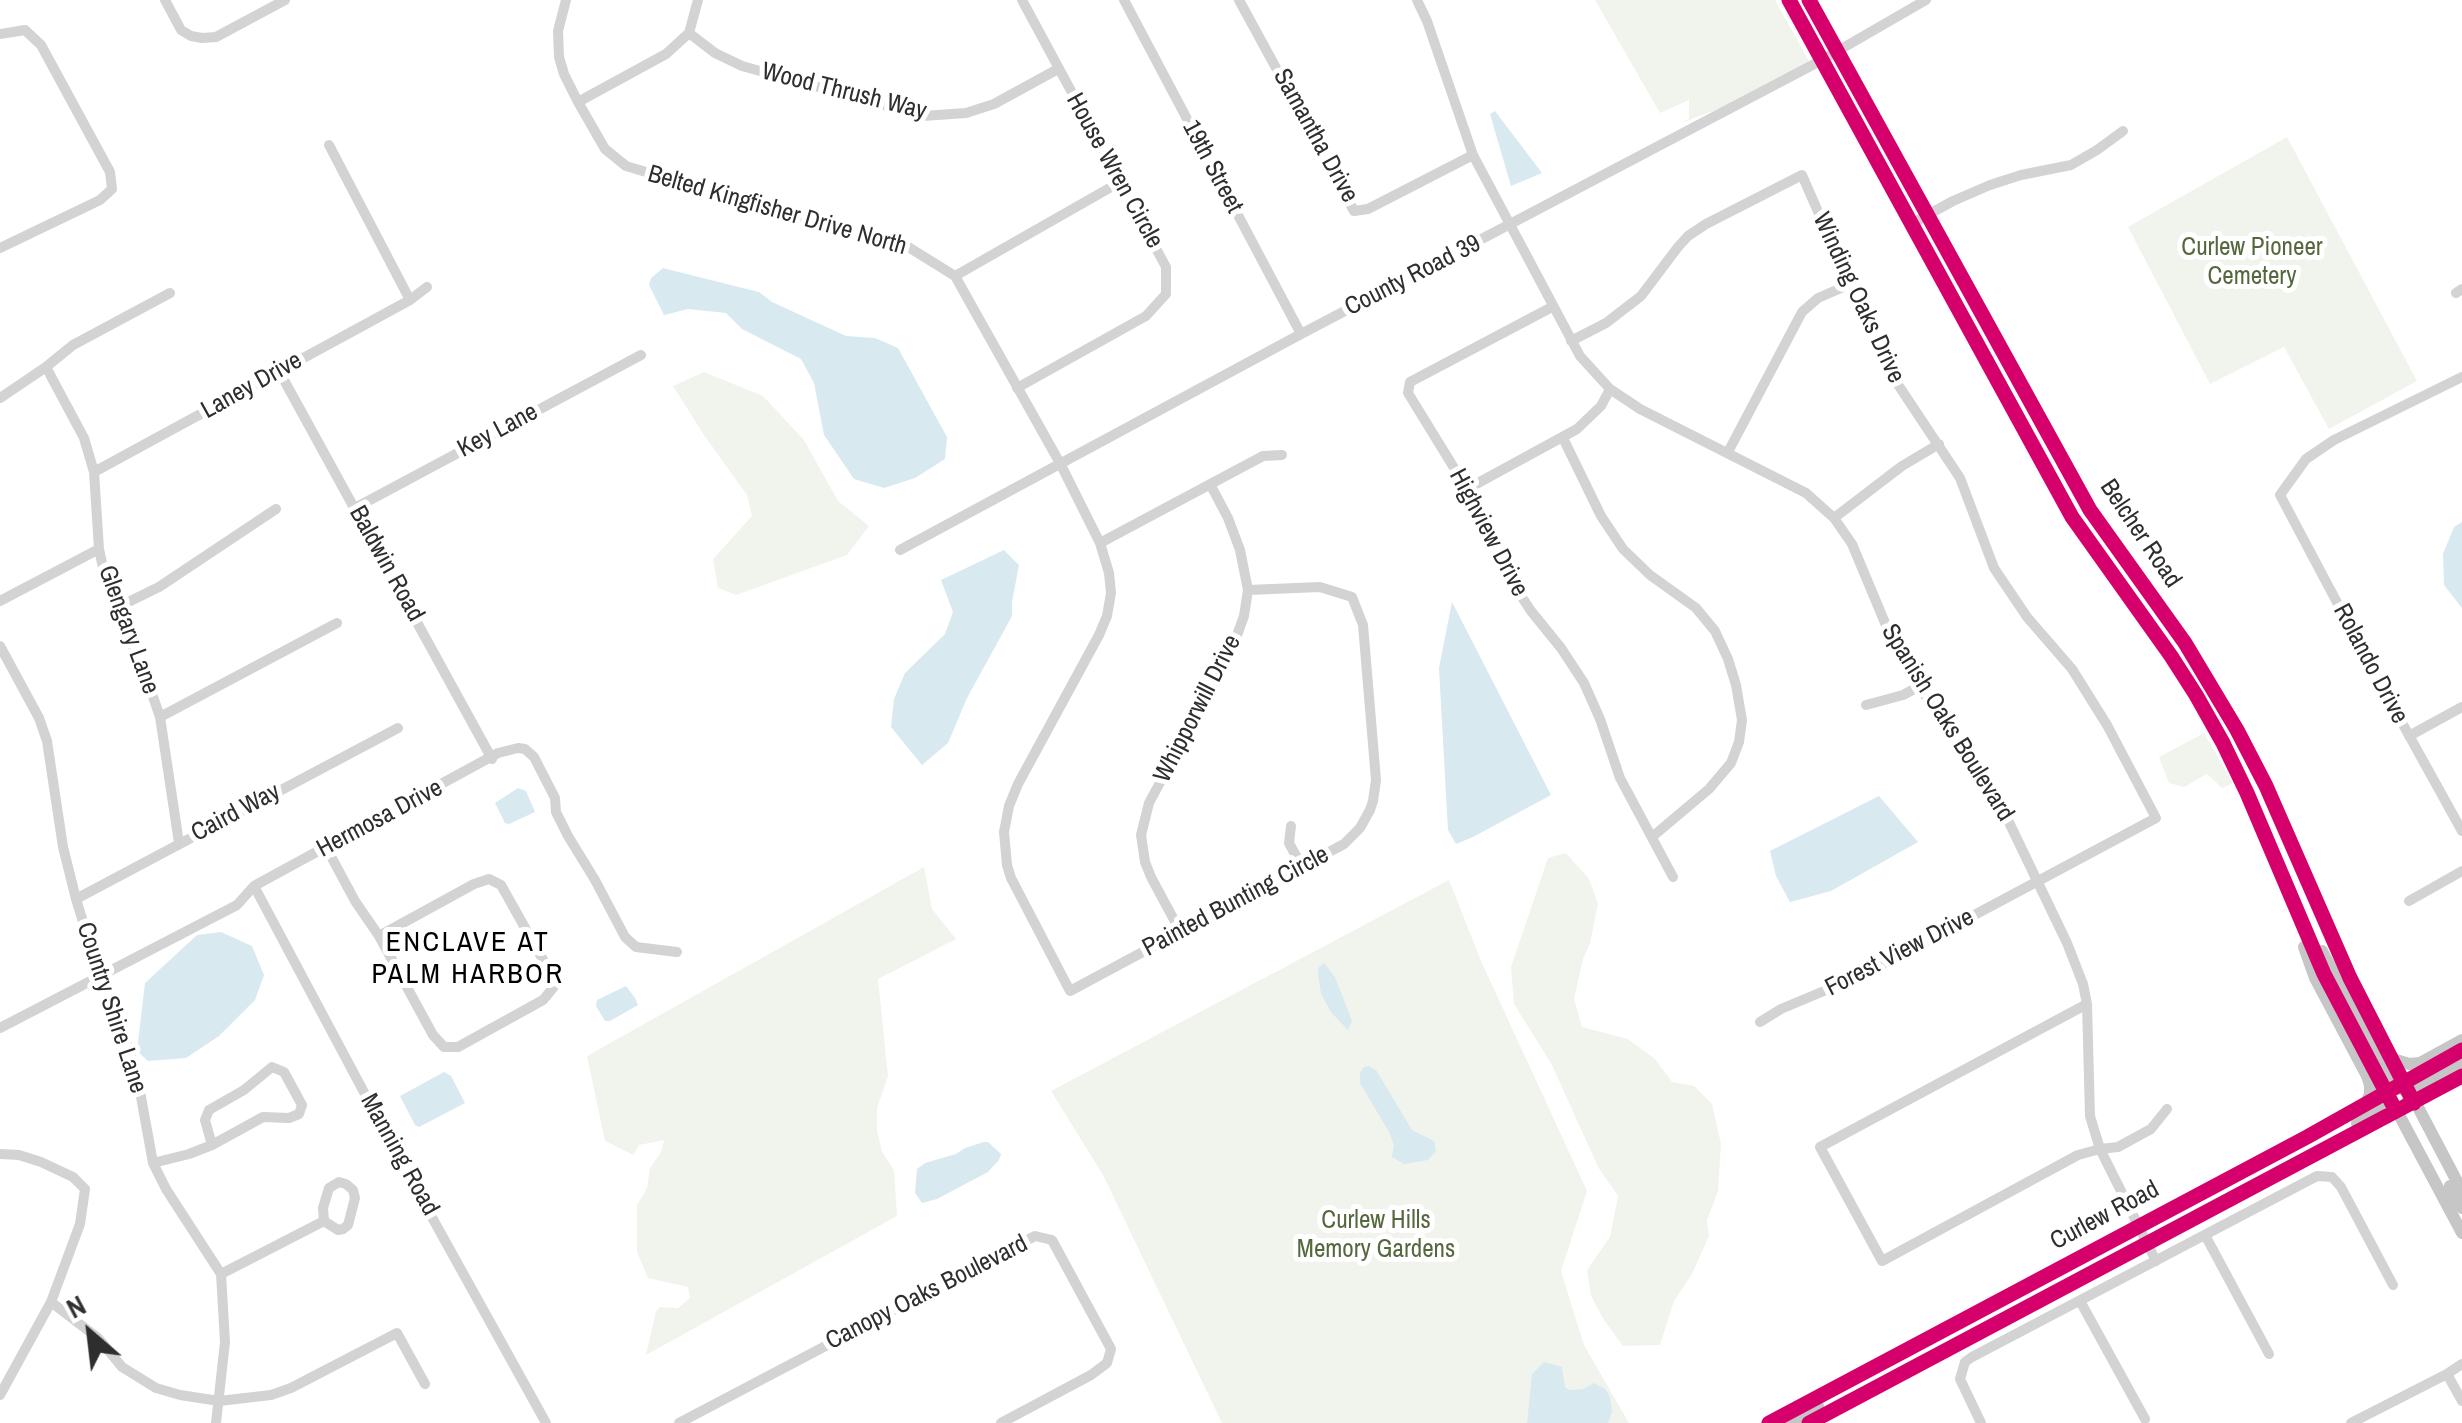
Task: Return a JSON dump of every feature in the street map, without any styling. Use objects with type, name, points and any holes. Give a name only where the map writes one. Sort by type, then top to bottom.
[{"type":"main road","name":"Belcher Road","points":[[1789,0],[2072,517],[2196,695],[2247,793],[2324,974],[2399,1098],[2462,1191]]},
{"type":"main road","name":"Belcher Road","points":[[1810,0],[2090,510],[2185,643],[2228,714],[2266,786],[2350,978],[2392,1058],[2405,1129],[2462,1235]]},
{"type":"main road","points":[[2291,896],[2315,978],[2368,1076],[2370,1094],[2366,1104]]},
{"type":"main road","points":[[2392,1058],[2420,1063],[2462,1040]]},
{"type":"main road","name":"Curlew Road","points":[[1809,1423],[2371,1124],[2462,1050]]},
{"type":"main road","points":[[2242,1193],[2270,1169],[2462,1062]]},
{"type":"main road","name":"Curlew Road","points":[[1769,1423],[2366,1104],[2431,1093],[2462,1076]]},
{"type":"main road","points":[[2431,1093],[2429,1116],[2462,1179]]},
{"type":"main road","points":[[2399,1098],[2462,1208]]},
{"type":"main road","points":[[2371,1124],[2392,1126],[2398,1132],[2438,1204],[2462,1235]]},
{"type":"main road","points":[[1789,1423],[1825,1402],[1826,1392]]},
{"type":"street","points":[[165,0],[181,30],[202,38],[216,37],[285,0]]},
{"type":"street","name":"Belted Kingfisher Drive North","points":[[566,0],[558,36],[559,57],[564,74],[605,149],[626,166],[722,196],[905,244],[955,276],[1062,464],[1100,543],[1112,593],[1107,616],[1018,784],[1004,832],[1011,878],[1070,991]]},
{"type":"street","points":[[578,102],[666,54],[689,33],[698,0]]},
{"type":"street","name":"House Wren Circle","points":[[1017,388],[1146,316],[1166,294],[1166,267],[1022,0]]},
{"type":"street","name":"19th Street","points":[[1124,0],[1301,334]]},
{"type":"street","name":"Samantha Drive","points":[[1239,0],[1354,211],[1368,210],[1473,155]]},
{"type":"street","name":"Spanish Oaks Boulevard","points":[[1417,0],[1473,155],[1580,356],[1610,389],[1640,409],[1806,492],[1834,518],[1852,544],[1882,620],[1918,687],[1993,788],[2067,943],[2087,1004],[2090,1116],[2100,1149],[2156,1261]]},
{"type":"street","name":"County Road 39","points":[[900,550],[1822,60],[1926,0]]},
{"type":"street","points":[[0,34],[25,30],[41,45],[110,172],[112,189],[100,200],[0,248]]},
{"type":"street","name":"Wood Thrush Way","points":[[689,33],[715,53],[742,66],[923,116],[966,113],[994,104],[1058,69]]},
{"type":"street","points":[[1910,224],[1990,186],[2071,164],[2124,131]]},
{"type":"street","points":[[329,145],[410,300]]},
{"type":"street","name":"Winding Oaks Drive","points":[[1572,341],[1606,323],[1641,296],[1688,236],[1802,175],[1885,365],[1960,478],[1994,568],[2028,617],[2072,669],[2156,818],[2038,882]]},
{"type":"street","points":[[955,276],[1120,182]]},
{"type":"street","points":[[1728,452],[1802,312],[1818,298],[1848,285]]},
{"type":"street","name":"Laney Drive","points":[[94,472],[410,300],[427,287]]},
{"type":"street","points":[[0,398],[73,345],[170,293]]},
{"type":"street","name":"Highview Drive","points":[[1552,306],[1410,382],[1408,392],[1467,489],[1506,574],[1584,683],[1620,778],[1674,877]]},
{"type":"street","name":"Key Lane","points":[[355,508],[640,355]]},
{"type":"street","name":"Glengary Lane","points":[[46,367],[84,438],[94,472],[99,548],[105,576],[160,717],[179,843]]},
{"type":"street","name":"Baldwin Road","points":[[279,371],[492,759]]},
{"type":"street","name":"Rolando Drive","points":[[2459,383],[2334,440],[2306,459],[2280,495],[2462,831]]},
{"type":"street","points":[[1467,489],[1564,438],[1592,418],[1610,389]]},
{"type":"street","points":[[1564,438],[1600,516],[1623,549],[1650,576],[1696,608],[1714,631],[1736,684],[1742,720],[1731,764],[1709,789],[1652,837]]},
{"type":"street","points":[[1834,518],[1902,466],[1939,444]]},
{"type":"street","points":[[1100,543],[1263,456],[1282,454]]},
{"type":"street","name":"Whipporwill Drive","points":[[1180,932],[1145,862],[1144,820],[1232,649],[1248,590],[1234,533],[1210,484]]},
{"type":"street","points":[[116,608],[159,587],[276,510]]},
{"type":"street","points":[[0,601],[99,548]]},
{"type":"street","name":"Painted Bunting Circle","points":[[1070,991],[1344,844],[1360,828],[1374,801],[1376,780],[1363,625],[1352,597],[1320,588],[1248,590]]},
{"type":"street","points":[[160,717],[337,624]]},
{"type":"street","name":"Country Shire Lane","points":[[0,646],[47,741],[63,847],[76,899],[126,1040],[153,1163],[221,1274],[225,1342],[216,1423]]},
{"type":"street","points":[[1866,705],[1918,687]]},
{"type":"street","points":[[2409,736],[2462,707]]},
{"type":"street","name":"Caird Way","points":[[76,899],[398,728]]},
{"type":"street","name":"Hermosa Drive","points":[[1,1024],[237,904],[254,886],[498,754],[518,748],[534,757],[555,798],[556,812],[568,836],[625,938],[636,947],[677,952]]},
{"type":"street","points":[[1291,826],[1289,843],[1302,867]]},
{"type":"street","points":[[326,847],[433,1035],[444,1047],[458,1047],[542,1000],[552,988],[551,974],[502,886],[489,879],[379,936]]},
{"type":"street","points":[[2409,901],[2462,871]]},
{"type":"street","name":"Forest View Drive","points":[[1760,1022],[1862,975],[2038,882]]},
{"type":"street","name":"Manning Road","points":[[254,886],[546,1423]]},
{"type":"street","points":[[2087,1004],[1820,1147],[1882,1261],[2078,1155],[2118,1147],[2151,1130],[2167,1109]]},
{"type":"street","points":[[153,1163],[190,1154],[212,1144],[262,1117],[289,1118],[299,1114],[302,1105],[284,1072],[272,1066],[244,1090],[209,1110],[205,1120],[212,1144]]},
{"type":"street","points":[[0,1154],[42,1162],[73,1177],[84,1190],[80,1224],[51,1302],[0,1395]]},
{"type":"street","points":[[1982,1423],[1963,1387],[1961,1370],[1972,1357],[2317,1176],[2332,1177],[2341,1187],[2394,1286]]},
{"type":"street","points":[[339,1182],[346,1184],[356,1198],[348,1224],[338,1230],[324,1221],[323,1208],[330,1188],[339,1182]]},
{"type":"street","points":[[221,1274],[324,1221]]},
{"type":"street","points":[[2206,1235],[2268,1354]]},
{"type":"street","name":"Canopy Oaks Boulevard","points":[[680,1423],[1035,1236],[1052,1240],[1111,1349],[1107,1364],[1092,1375],[1001,1423]]},
{"type":"street","points":[[2080,1301],[2145,1420]]},
{"type":"street","points":[[51,1302],[98,1338],[122,1367],[156,1388],[180,1396],[218,1401],[271,1394],[291,1388],[397,1333],[425,1384]]},
{"type":"street","points":[[2351,1423],[2462,1364]]},
{"type":"street","points":[[2447,1374],[2462,1374]]},
{"type":"street","points":[[2447,1374],[2462,1402]]},
{"type":"green space","points":[[1595,0],[1775,0],[1809,61],[1716,110],[1678,124],[1689,119],[1689,100],[1660,113]]},
{"type":"green space","name":"Curlew Pioneer Cemetery","points":[[2287,137],[2417,381],[2329,429],[2284,347],[2210,384],[2128,227]]},
{"type":"green space","points":[[704,372],[763,396],[804,440],[838,501],[869,526],[847,555],[736,595],[718,588],[713,559],[752,516],[747,495],[673,386]]},
{"type":"green space","points":[[2204,733],[2233,783],[2222,788],[2207,774],[2184,787],[2169,783],[2159,757]]},
{"type":"green space","points":[[1566,853],[1589,879],[1598,904],[1574,999],[1582,1027],[1628,1039],[1655,1059],[1672,1082],[1694,1086],[1712,1104],[1721,1144],[1718,1191],[1707,1220],[1709,1236],[1692,1274],[1674,1301],[1660,1345],[1623,1346],[1591,1296],[1587,1270],[1610,1237],[1618,1196],[1598,1167],[1552,1065],[1514,1004],[1511,967],[1548,858]]},
{"type":"green space","points":[[924,867],[932,909],[956,939],[878,979],[888,1076],[877,1108],[877,1130],[882,1152],[894,1170],[897,1216],[646,1355],[656,1311],[660,1307],[678,1308],[690,1298],[688,1287],[648,1278],[637,1252],[637,1205],[664,1140],[639,1145],[633,1155],[605,1141],[587,1056]]},
{"type":"green space","name":"Curlew Hills Memory Gardens","points":[[1449,880],[1481,961],[1587,1191],[1561,1271],[1584,1345],[1629,1423],[1222,1423],[1103,1175],[1051,1091]]},
{"type":"shaded area","points":[[1495,111],[1542,173],[1511,186],[1490,114]]},
{"type":"shaded area","points":[[663,268],[759,292],[772,302],[846,336],[875,338],[898,348],[947,437],[945,459],[915,478],[884,488],[854,479],[824,435],[814,383],[801,359],[742,329],[726,313],[688,309],[664,315],[649,285]]},
{"type":"shaded area","points":[[2462,522],[2462,608],[2444,585],[2443,554],[2454,527]]},
{"type":"shaded area","points":[[1004,550],[1019,565],[1012,616],[967,698],[948,743],[922,765],[891,727],[894,699],[905,673],[945,634],[953,612],[941,580]]},
{"type":"shaded area","points":[[1452,602],[1551,795],[1456,844],[1448,830],[1439,668]]},
{"type":"shaded area","points":[[518,788],[526,791],[535,812],[505,823],[495,803]]},
{"type":"shaded area","points":[[1879,796],[1918,842],[1831,891],[1790,902],[1776,876],[1770,851]]},
{"type":"shaded area","points":[[221,932],[252,946],[264,975],[255,1000],[219,1036],[186,1058],[148,1061],[137,1051],[145,983],[197,935]]},
{"type":"shaded area","points":[[1324,963],[1335,977],[1352,1021],[1348,1030],[1321,994],[1318,973]]},
{"type":"shaded area","points":[[626,986],[638,1005],[605,1021],[596,1006],[597,1000]]},
{"type":"shaded area","points":[[1369,1066],[1376,1070],[1412,1130],[1434,1141],[1436,1151],[1428,1160],[1404,1164],[1392,1157],[1394,1145],[1389,1132],[1360,1083],[1360,1073]]},
{"type":"shaded area","points":[[444,1072],[451,1076],[465,1103],[419,1127],[415,1125],[400,1096]]},
{"type":"shaded area","points":[[984,1142],[1001,1154],[988,1172],[922,1203],[915,1193],[917,1169]]},
{"type":"shaded area","points":[[1544,1362],[1562,1367],[1569,1390],[1594,1383],[1605,1389],[1612,1412],[1608,1423],[1527,1423],[1532,1374]]},
{"type":"cycle path","points":[[1789,0],[2072,517],[2171,656],[2223,743],[2324,974],[2396,1111]]},
{"type":"cycle path","points":[[1809,0],[2090,510],[2185,643],[2237,730],[2266,786],[2350,978],[2414,1103]]},
{"type":"cycle path","points":[[1769,1423],[2307,1137],[2462,1050]]},
{"type":"cycle path","points":[[1809,1423],[2462,1076]]},
{"type":"district","name":"ENCLAVE AT PALM HARBOR","points":[[468,959]]}]
